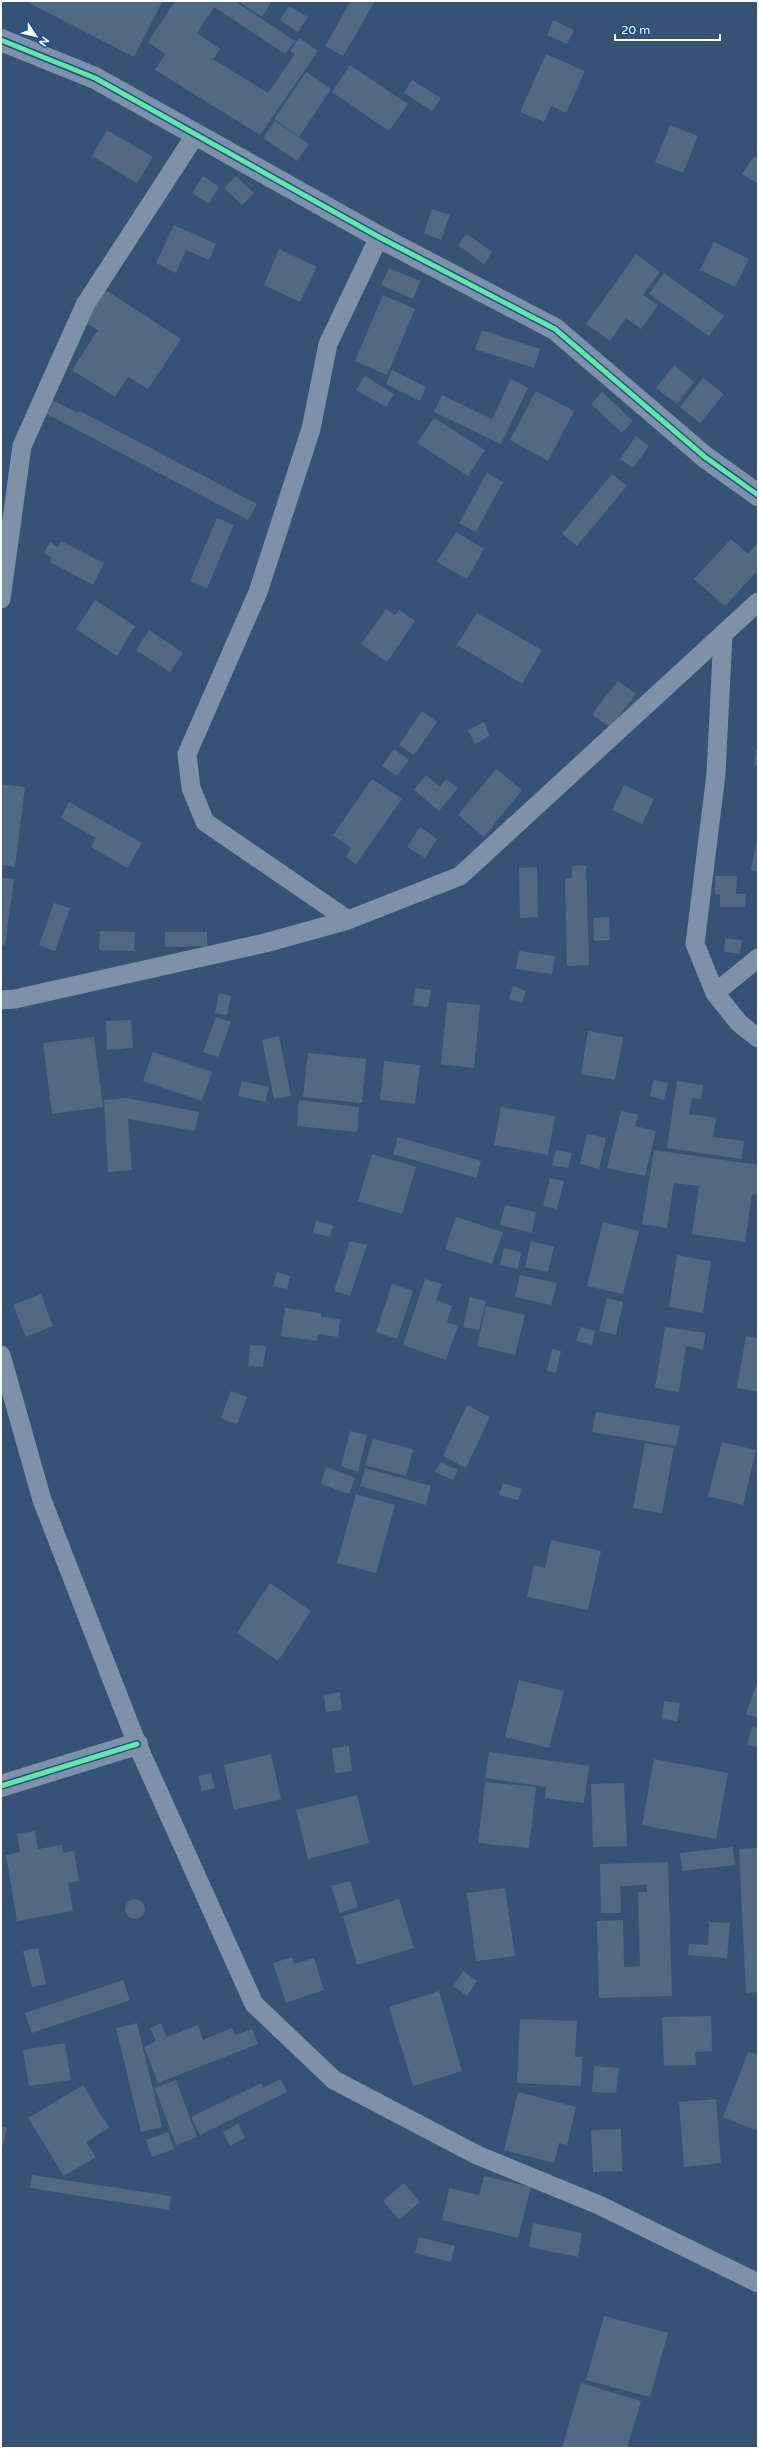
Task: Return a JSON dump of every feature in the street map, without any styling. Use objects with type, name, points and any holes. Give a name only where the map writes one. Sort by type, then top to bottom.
[{"type":"street","points":[[1,40],[95,78],[379,238],[555,329],[705,457],[758,495]]},
{"type":"street","points":[[1,1786],[137,1744]]},
{"type":"lane","points":[[1,599],[22,446],[85,305],[196,134]]},
{"type":"lane","points":[[348,920],[205,822],[191,788],[187,754],[258,592],[311,428],[328,344],[379,238]]},
{"type":"lane","points":[[1,1000],[15,999],[265,943],[348,920],[460,876],[758,602]]},
{"type":"lane","points":[[723,634],[716,774],[694,944],[715,993],[739,1023],[758,1038]]},
{"type":"lane","points":[[715,993],[758,958]]},
{"type":"lane","points":[[1,1355],[42,1500],[137,1744],[254,2004],[334,2080],[477,2155],[599,2205],[758,2283]]},
{"type":"building","points":[[25,1],[160,1],[162,2],[134,57]]},
{"type":"building","points":[[175,1],[235,1],[295,41],[285,54],[214,7],[197,33],[220,49],[213,59],[268,93],[295,54],[290,51],[299,38],[318,51],[260,135],[155,70],[165,54],[148,42]]},
{"type":"building","points":[[238,1],[272,1],[262,17]]},
{"type":"building","points":[[351,1],[375,1],[343,56],[325,46]]},
{"type":"building","points":[[289,6],[308,17],[298,32],[280,20]]},
{"type":"building","points":[[553,20],[574,30],[567,44],[547,35]]},
{"type":"building","points":[[546,54],[585,71],[566,113],[551,106],[544,122],[520,112]]},
{"type":"building","points":[[350,65],[408,104],[389,131],[332,92]]},
{"type":"building","points":[[306,72],[331,89],[299,137],[274,119]]},
{"type":"building","points":[[412,80],[441,98],[432,111],[404,93]]},
{"type":"building","points":[[275,121],[309,144],[297,161],[263,138]]},
{"type":"building","points":[[670,125],[698,136],[683,173],[655,162]]},
{"type":"building","points":[[107,130],[153,157],[137,183],[92,156]]},
{"type":"building","points":[[754,156],[758,158],[758,184],[742,174]]},
{"type":"building","points":[[203,176],[219,187],[209,204],[192,193]]},
{"type":"building","points":[[236,176],[254,193],[242,205],[224,188]]},
{"type":"building","points":[[432,209],[450,215],[441,240],[424,233]]},
{"type":"building","points":[[174,225],[216,244],[209,260],[186,250],[176,273],[156,263]]},
{"type":"building","points":[[467,234],[492,252],[484,264],[458,245]]},
{"type":"building","points":[[714,242],[749,259],[735,287],[700,270]]},
{"type":"building","points":[[279,249],[317,267],[300,302],[264,285]]},
{"type":"building","points":[[636,254],[660,272],[643,295],[658,305],[641,329],[626,318],[610,341],[586,324]]},
{"type":"building","points":[[389,268],[420,281],[413,299],[381,285]]},
{"type":"building","points":[[664,273],[724,316],[709,336],[649,294]]},
{"type":"building","points":[[104,289],[181,339],[148,389],[128,377],[115,397],[72,370],[98,330],[84,322]]},
{"type":"building","points":[[383,295],[415,309],[387,375],[355,361]]},
{"type":"building","points":[[482,330],[540,349],[534,368],[475,349]]},
{"type":"building","points":[[674,365],[694,382],[677,404],[656,388]]},
{"type":"building","points":[[392,370],[426,387],[420,401],[386,384]]},
{"type":"building","points":[[365,376],[394,394],[386,407],[356,390]]},
{"type":"building","points":[[703,378],[724,394],[700,423],[680,407]]},
{"type":"building","points":[[511,379],[528,388],[501,444],[434,412],[442,395],[492,419]]},
{"type":"building","points":[[536,391],[574,411],[548,461],[510,440]]},
{"type":"building","points":[[602,392],[633,421],[622,433],[591,404]]},
{"type":"building","points":[[54,401],[78,413],[80,411],[257,504],[248,520],[47,414]]},
{"type":"building","points":[[434,418],[485,450],[468,476],[417,443]]},
{"type":"building","points":[[636,436],[649,446],[633,468],[620,459]]},
{"type":"building","points":[[487,473],[503,482],[476,532],[459,523]]},
{"type":"building","points":[[612,474],[627,486],[577,546],[562,534]]},
{"type":"building","points":[[217,518],[234,525],[207,588],[190,581]]},
{"type":"building","points":[[456,532],[484,549],[467,579],[437,562]]},
{"type":"building","points":[[731,539],[748,554],[758,543],[758,570],[725,606],[694,579]]},
{"type":"building","points":[[61,541],[104,563],[93,585],[50,562],[52,558],[44,553],[50,542],[58,547]]},
{"type":"building","points":[[95,600],[135,626],[117,656],[76,629]]},
{"type":"building","points":[[386,609],[395,615],[399,610],[415,621],[387,662],[361,644]]},
{"type":"building","points":[[477,613],[542,650],[522,684],[457,645]]},
{"type":"building","points":[[149,630],[183,653],[170,672],[136,650]]},
{"type":"building","points":[[618,681],[636,694],[610,728],[592,714]]},
{"type":"building","points":[[422,711],[437,722],[414,755],[399,745]]},
{"type":"building","points":[[484,722],[490,736],[475,744],[468,730]]},
{"type":"building","points":[[394,749],[409,760],[397,776],[382,766]]},
{"type":"building","points":[[756,750],[758,750],[758,765],[754,765]]},
{"type":"building","points":[[496,769],[522,790],[484,837],[458,815]]},
{"type":"building","points":[[426,775],[440,787],[446,779],[458,788],[439,811],[414,790]]},
{"type":"building","points":[[372,779],[402,799],[356,864],[346,857],[351,848],[333,835]]},
{"type":"building","points":[[1,784],[25,787],[15,867],[1,865]]},
{"type":"building","points":[[624,785],[654,799],[642,824],[612,810]]},
{"type":"building","points":[[69,802],[142,843],[127,868],[91,847],[96,838],[61,818]]},
{"type":"building","points":[[420,827],[437,839],[425,858],[407,847]]},
{"type":"building","points":[[758,835],[758,872],[751,870]]},
{"type":"building","points":[[586,865],[589,965],[567,966],[565,878],[572,878],[572,866]]},
{"type":"building","points":[[537,867],[538,917],[520,918],[519,868]]},
{"type":"building","points":[[715,876],[737,876],[736,894],[746,894],[745,907],[720,907],[720,894],[715,894]]},
{"type":"building","points":[[1,877],[14,879],[5,945],[1,944]]},
{"type":"building","points":[[54,903],[70,908],[55,951],[39,945]]},
{"type":"building","points":[[609,917],[610,940],[594,941],[593,918]]},
{"type":"building","points":[[100,931],[135,932],[134,951],[99,950]]},
{"type":"building","points":[[165,932],[207,932],[207,946],[165,947]]},
{"type":"building","points":[[725,938],[742,940],[740,954],[724,952]]},
{"type":"building","points":[[519,951],[555,956],[552,974],[516,969]]},
{"type":"building","points":[[513,986],[526,991],[522,1003],[509,999]]},
{"type":"building","points":[[415,988],[431,990],[428,1007],[413,1005]]},
{"type":"building","points":[[219,993],[231,996],[227,1015],[215,1013]]},
{"type":"building","points":[[447,1002],[480,1005],[474,1068],[441,1064]]},
{"type":"building","points":[[216,1017],[231,1022],[218,1057],[203,1052]]},
{"type":"building","points":[[131,1020],[133,1048],[107,1050],[106,1021]]},
{"type":"building","points":[[588,1031],[623,1037],[615,1080],[581,1074]]},
{"type":"building","points":[[279,1036],[291,1096],[274,1099],[262,1040]]},
{"type":"building","points":[[94,1037],[103,1107],[52,1114],[43,1043]]},
{"type":"building","points":[[153,1052],[212,1072],[202,1101],[143,1081]]},
{"type":"building","points":[[308,1053],[366,1059],[362,1103],[303,1097]]},
{"type":"building","points":[[384,1061],[420,1065],[415,1104],[380,1100]]},
{"type":"building","points":[[653,1080],[668,1083],[664,1100],[650,1096]]},
{"type":"building","points":[[242,1081],[269,1087],[265,1102],[238,1096]]},
{"type":"building","points":[[677,1081],[703,1085],[701,1099],[692,1098],[689,1114],[716,1118],[713,1137],[744,1141],[742,1159],[667,1148]]},
{"type":"building","points":[[127,1098],[199,1112],[195,1131],[128,1119],[132,1170],[108,1172],[104,1100]]},
{"type":"building","points":[[299,1100],[359,1107],[357,1132],[297,1126]]},
{"type":"building","points":[[501,1107],[555,1116],[548,1155],[494,1145]]},
{"type":"building","points":[[621,1111],[638,1115],[635,1126],[656,1131],[645,1176],[607,1168]]},
{"type":"building","points":[[587,1134],[606,1138],[599,1169],[580,1164]]},
{"type":"building","points":[[398,1137],[481,1161],[476,1178],[393,1154]]},
{"type":"building","points":[[556,1150],[572,1153],[568,1168],[552,1165]]},
{"type":"building","points":[[654,1150],[758,1165],[758,1195],[752,1194],[745,1242],[692,1234],[699,1186],[674,1183],[667,1228],[642,1224]]},
{"type":"building","points":[[372,1154],[416,1167],[402,1214],[358,1201]]},
{"type":"building","points":[[550,1178],[564,1181],[557,1209],[543,1206]]},
{"type":"building","points":[[505,1205],[536,1212],[532,1233],[500,1225]]},
{"type":"building","points":[[456,1217],[503,1232],[492,1264],[445,1249]]},
{"type":"building","points":[[316,1221],[333,1225],[330,1237],[313,1233]]},
{"type":"building","points":[[603,1222],[639,1231],[623,1294],[587,1286]]},
{"type":"building","points":[[350,1241],[367,1245],[350,1296],[334,1291]]},
{"type":"building","points":[[531,1241],[554,1247],[548,1272],[525,1267]]},
{"type":"building","points":[[504,1248],[521,1252],[518,1269],[500,1265]]},
{"type":"building","points":[[677,1255],[711,1261],[703,1313],[669,1307]]},
{"type":"building","points":[[277,1272],[290,1276],[287,1289],[273,1286]]},
{"type":"building","points":[[520,1275],[557,1283],[551,1305],[515,1297]]},
{"type":"building","points":[[425,1279],[442,1284],[436,1300],[452,1306],[447,1322],[458,1326],[446,1360],[403,1345]]},
{"type":"building","points":[[392,1284],[413,1291],[397,1339],[376,1332]]},
{"type":"building","points":[[41,1294],[53,1326],[26,1337],[13,1305]]},
{"type":"building","points":[[470,1297],[486,1301],[479,1330],[463,1327]]},
{"type":"building","points":[[607,1298],[623,1302],[616,1335],[599,1331]]},
{"type":"building","points":[[486,1306],[525,1315],[515,1355],[477,1346]]},
{"type":"building","points":[[285,1308],[321,1313],[321,1317],[340,1319],[338,1337],[318,1334],[317,1341],[281,1336]]},
{"type":"building","points":[[580,1327],[595,1331],[592,1345],[576,1341]]},
{"type":"building","points":[[665,1327],[706,1333],[703,1349],[686,1346],[679,1392],[655,1388]]},
{"type":"building","points":[[746,1336],[758,1338],[758,1392],[737,1388]]},
{"type":"building","points":[[250,1345],[266,1346],[263,1367],[248,1366]]},
{"type":"building","points":[[552,1349],[561,1351],[556,1373],[547,1371]]},
{"type":"building","points":[[231,1391],[247,1397],[237,1425],[221,1418]]},
{"type":"building","points":[[467,1405],[490,1417],[466,1468],[443,1456]]},
{"type":"building","points":[[596,1412],[680,1426],[676,1446],[592,1432]]},
{"type":"building","points":[[350,1431],[367,1435],[358,1472],[341,1466]]},
{"type":"building","points":[[373,1439],[413,1449],[406,1476],[365,1465]]},
{"type":"building","points":[[722,1442],[756,1450],[743,1505],[708,1496]]},
{"type":"building","points":[[645,1443],[674,1448],[662,1513],[633,1508]]},
{"type":"building","points":[[441,1462],[458,1470],[453,1480],[435,1472]]},
{"type":"building","points":[[326,1467],[355,1478],[349,1494],[321,1484]]},
{"type":"building","points":[[365,1468],[431,1486],[426,1505],[360,1486]]},
{"type":"building","points":[[503,1483],[522,1489],[518,1500],[499,1495]]},
{"type":"building","points":[[356,1494],[395,1505],[376,1573],[337,1563]]},
{"type":"building","points":[[551,1540],[601,1551],[588,1610],[527,1597],[534,1565],[545,1568]]},
{"type":"building","points":[[270,1583],[311,1611],[278,1661],[237,1633]]},
{"type":"building","points":[[519,1680],[564,1691],[549,1748],[505,1737]]},
{"type":"building","points":[[758,1680],[758,1718],[746,1714]]},
{"type":"building","points":[[340,1692],[342,1710],[326,1712],[324,1695]]},
{"type":"building","points":[[664,1701],[680,1703],[677,1721],[662,1719]]},
{"type":"building","points":[[752,1727],[758,1728],[758,1748],[747,1745]]},
{"type":"building","points":[[349,1746],[352,1771],[335,1773],[332,1748]]},
{"type":"building","points":[[489,1752],[589,1766],[584,1803],[545,1798],[546,1787],[485,1778]]},
{"type":"building","points":[[271,1754],[281,1799],[234,1810],[224,1765]]},
{"type":"building","points":[[654,1759],[728,1773],[716,1839],[642,1825]]},
{"type":"building","points":[[211,1773],[215,1788],[202,1791],[198,1776]]},
{"type":"building","points":[[485,1782],[536,1787],[529,1848],[478,1843]]},
{"type":"building","points":[[624,1783],[627,1846],[593,1847],[591,1784]]},
{"type":"building","points":[[357,1795],[369,1843],[308,1859],[296,1810]]},
{"type":"building","points":[[35,1831],[38,1849],[62,1845],[63,1853],[74,1851],[79,1881],[68,1883],[73,1911],[17,1921],[6,1855],[20,1852],[17,1834]]},
{"type":"building","points":[[733,1847],[735,1865],[682,1871],[680,1853]]},
{"type":"building","points":[[758,1848],[758,1992],[746,1993],[739,1849]]},
{"type":"building","points":[[668,1862],[672,1996],[599,1998],[597,1921],[623,1920],[624,1967],[640,1966],[638,1892],[647,1892],[647,1885],[620,1886],[621,1913],[601,1913],[600,1864]]},
{"type":"building","points":[[350,1881],[358,1907],[340,1913],[331,1886]]},
{"type":"building","points":[[505,1888],[515,1956],[476,1961],[467,1893]]},
{"type":"building","points":[[135,1899],[142,1902],[145,1909],[142,1916],[135,1919],[128,1916],[125,1909],[128,1902]]},
{"type":"building","points":[[399,1899],[414,1948],[357,1965],[343,1916]]},
{"type":"building","points":[[709,1922],[730,1923],[727,1958],[688,1955],[689,1944],[708,1945]]},
{"type":"building","points":[[38,1948],[46,1984],[32,1987],[23,1951]]},
{"type":"building","points":[[292,1957],[294,1964],[314,1958],[324,1990],[286,2003],[273,1963]]},
{"type":"building","points":[[463,1971],[477,1981],[467,1996],[453,1986]]},
{"type":"building","points":[[123,1980],[130,2000],[32,2033],[25,2013]]},
{"type":"building","points":[[439,1991],[462,2071],[413,2086],[389,2007]]},
{"type":"building","points":[[711,2016],[712,2051],[695,2052],[696,2065],[664,2066],[662,2017]]},
{"type":"building","points":[[520,2019],[577,2021],[575,2057],[582,2057],[581,2086],[517,2083]]},
{"type":"building","points":[[137,2023],[162,2127],[141,2132],[116,2028]]},
{"type":"building","points":[[161,2023],[166,2037],[198,2025],[203,2040],[232,2028],[236,2035],[252,2029],[258,2044],[158,2083],[144,2047],[156,2041],[150,2028]]},
{"type":"building","points":[[65,2043],[71,2080],[29,2086],[23,2050]]},
{"type":"building","points":[[748,2052],[758,2055],[758,2131],[723,2117]]},
{"type":"building","points":[[594,2066],[619,2068],[616,2093],[592,2092]]},
{"type":"building","points":[[280,2079],[287,2092],[200,2135],[191,2117],[261,2083],[263,2088]]},
{"type":"building","points":[[176,2080],[197,2137],[176,2145],[155,2088]]},
{"type":"building","points":[[83,2085],[109,2128],[86,2142],[96,2157],[64,2176],[28,2118]]},
{"type":"building","points":[[518,2092],[576,2107],[567,2145],[559,2143],[554,2163],[504,2150]]},
{"type":"building","points":[[716,2099],[721,2163],[684,2167],[679,2102]]},
{"type":"building","points":[[238,2124],[245,2138],[230,2146],[223,2132]]},
{"type":"building","points":[[1,2126],[7,2128],[2,2149],[1,2149]]},
{"type":"building","points":[[621,2129],[622,2171],[593,2172],[591,2130]]},
{"type":"building","points":[[168,2132],[174,2149],[152,2157],[146,2140]]},
{"type":"building","points":[[32,2175],[171,2196],[169,2210],[30,2188]]},
{"type":"building","points":[[484,2176],[531,2187],[518,2238],[442,2220],[449,2188],[479,2195]]},
{"type":"building","points":[[404,2183],[420,2202],[399,2220],[383,2201]]},
{"type":"building","points":[[533,2223],[582,2233],[578,2257],[529,2247]]},
{"type":"building","points":[[419,2237],[455,2246],[451,2262],[415,2253]]},
{"type":"building","points":[[604,2316],[668,2333],[650,2397],[586,2380]]},
{"type":"building","points":[[581,2383],[641,2401],[627,2448],[562,2448]]},
{"type":"cycle path","points":[[1,40],[95,78],[379,237],[555,329],[705,457],[758,495]]},
{"type":"cycle path","points":[[1,1786],[137,1744]]}]
